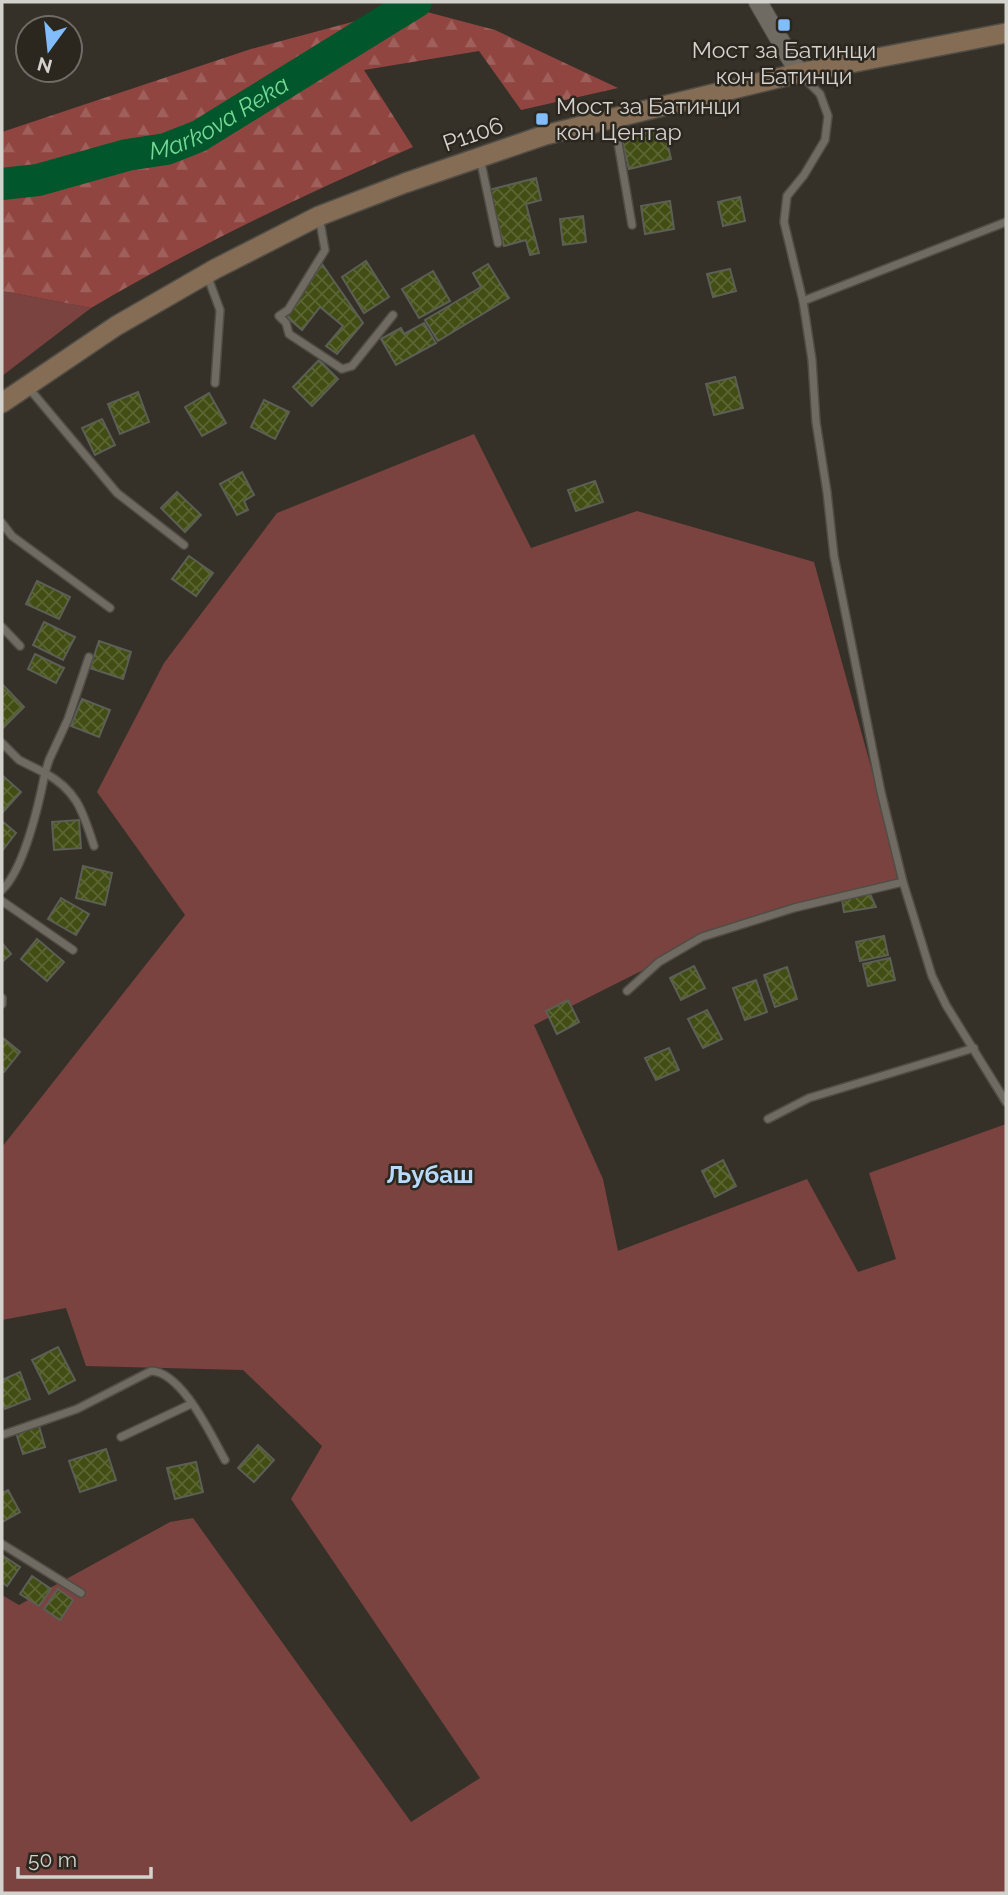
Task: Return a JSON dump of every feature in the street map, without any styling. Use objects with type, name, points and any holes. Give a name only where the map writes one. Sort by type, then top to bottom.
[{"type":"main road","name":"P1106","points":[[2,403],[116,326],[207,274],[319,216],[405,183],[545,135],[799,73],[1006,33]]},
{"type":"street","points":[[758,2],[799,73]]},
{"type":"lane","points":[[799,73],[820,94],[828,116],[825,140],[804,175],[787,196],[784,222],[803,301],[812,360],[816,422],[834,556],[881,792],[903,883],[932,976],[946,1006],[1006,1101]]},
{"type":"lane","points":[[614,118],[632,225]]},
{"type":"lane","points":[[480,157],[498,243]]},
{"type":"lane","points":[[319,216],[325,250],[288,310],[279,316],[286,323],[289,334],[342,369],[352,366],[393,315]]},
{"type":"lane","points":[[803,301],[1006,222]]},
{"type":"lane","points":[[207,274],[220,310],[215,383]]},
{"type":"lane","points":[[27,386],[117,493],[184,545]]},
{"type":"lane","points":[[2,523],[12,536],[110,608]]},
{"type":"lane","points":[[2,627],[20,646]]},
{"type":"lane","points":[[2,890],[17,867],[39,804],[49,760],[68,719],[89,657]]},
{"type":"lane","points":[[2,743],[19,760],[61,782],[81,806],[94,846]]},
{"type":"lane","points":[[628,991],[659,962],[702,937],[793,908],[903,883]]},
{"type":"lane","points":[[2,901],[73,950]]},
{"type":"lane","points":[[2,998],[2,1004]]},
{"type":"lane","points":[[768,1119],[809,1098],[974,1048]]},
{"type":"lane","points":[[2,1434],[77,1409],[151,1371],[161,1371],[169,1377],[205,1423],[225,1460]]},
{"type":"lane","points":[[121,1437],[191,1404]]},
{"type":"lane","points":[[2,1544],[81,1593]]},
{"type":"shaded area","points":[[2,291],[91,308],[2,376]]},
{"type":"shaded area","points":[[474,434],[531,548],[637,511],[814,562],[903,882],[794,908],[702,937],[659,962],[534,1025],[603,1179],[618,1251],[807,1179],[858,1272],[896,1259],[869,1173],[1006,1124],[1006,1893],[2,1893],[2,1595],[19,1605],[170,1522],[193,1518],[411,1822],[480,1778],[291,1499],[322,1446],[243,1370],[86,1366],[66,1308],[2,1320],[2,1147],[185,915],[97,792],[164,663],[277,513]]},
{"type":"green space","points":[[408,7],[495,30],[618,88],[521,110],[479,51],[364,70],[413,147],[249,223],[91,308],[2,291],[2,132],[251,49]]},
{"type":"building","points":[[664,128],[671,159],[629,169],[622,139]]},
{"type":"building","points":[[536,178],[541,200],[526,204],[539,253],[530,255],[526,240],[504,246],[489,190]]},
{"type":"building","points":[[740,197],[745,221],[723,226],[718,202]]},
{"type":"building","points":[[670,201],[674,229],[645,234],[641,206]]},
{"type":"building","points":[[583,216],[586,242],[563,245],[560,219]]},
{"type":"building","points":[[366,261],[389,297],[364,313],[342,277]]},
{"type":"building","points":[[322,264],[363,323],[337,354],[326,346],[343,326],[320,307],[302,330],[287,317]]},
{"type":"building","points":[[488,264],[509,298],[438,341],[425,320],[481,287],[473,273]]},
{"type":"building","points":[[730,269],[736,291],[713,297],[707,274]]},
{"type":"building","points":[[433,271],[450,301],[419,318],[402,289]]},
{"type":"building","points":[[424,323],[436,343],[396,365],[381,339],[401,328],[404,334]]},
{"type":"building","points":[[319,360],[338,379],[312,406],[293,387]]},
{"type":"building","points":[[735,377],[743,408],[714,415],[706,384]]},
{"type":"building","points":[[138,392],[149,422],[120,434],[108,404]]},
{"type":"building","points":[[209,393],[226,423],[202,436],[185,407]]},
{"type":"building","points":[[264,400],[289,412],[275,439],[251,427]]},
{"type":"building","points":[[102,419],[115,445],[95,455],[82,428]]},
{"type":"building","points":[[242,472],[254,495],[244,501],[248,510],[237,515],[220,484]]},
{"type":"building","points":[[595,481],[603,502],[576,511],[568,490]]},
{"type":"building","points":[[177,492],[201,515],[185,532],[161,508]]},
{"type":"building","points":[[189,556],[213,573],[196,596],[172,579]]},
{"type":"building","points":[[37,581],[70,597],[59,619],[26,604]]},
{"type":"building","points":[[44,622],[75,637],[63,660],[33,645]]},
{"type":"building","points":[[99,641],[131,652],[123,679],[90,668]]},
{"type":"building","points":[[35,654],[64,668],[56,683],[28,669]]},
{"type":"building","points":[[2,684],[24,707],[2,729]]},
{"type":"building","points":[[82,699],[110,710],[99,737],[71,726]]},
{"type":"building","points":[[3,776],[21,792],[3,812],[2,810]]},
{"type":"building","points":[[79,820],[81,848],[54,850],[52,822]]},
{"type":"building","points":[[2,821],[16,833],[2,851]]},
{"type":"building","points":[[83,866],[112,873],[105,905],[76,898]]},
{"type":"building","points":[[870,894],[876,907],[844,912],[842,899]]},
{"type":"building","points":[[61,898],[89,914],[76,935],[48,919]]},
{"type":"building","points":[[884,936],[888,955],[860,961],[856,942]]},
{"type":"building","points":[[37,939],[64,962],[47,981],[21,959]]},
{"type":"building","points":[[2,943],[11,954],[2,962]]},
{"type":"building","points":[[890,958],[895,980],[868,986],[863,964]]},
{"type":"building","points":[[694,966],[705,988],[681,1000],[670,978]]},
{"type":"building","points":[[787,967],[797,999],[775,1007],[764,975]]},
{"type":"building","points":[[756,980],[767,1012],[745,1020],[733,988]]},
{"type":"building","points":[[568,1000],[579,1022],[557,1034],[546,1011]]},
{"type":"building","points":[[707,1010],[722,1039],[703,1048],[688,1019]]},
{"type":"building","points":[[2,1037],[20,1052],[4,1072],[2,1070]]},
{"type":"building","points":[[669,1048],[679,1070],[656,1080],[645,1058]]},
{"type":"building","points":[[723,1160],[736,1186],[715,1197],[702,1171]]},
{"type":"building","points":[[58,1347],[75,1380],[49,1394],[32,1360]]},
{"type":"building","points":[[20,1372],[30,1399],[5,1409],[2,1401],[2,1380]]},
{"type":"building","points":[[39,1426],[45,1447],[23,1454],[16,1433]]},
{"type":"building","points":[[258,1445],[274,1460],[254,1482],[238,1468]]},
{"type":"building","points":[[106,1449],[116,1480],[80,1492],[69,1461]]},
{"type":"building","points":[[196,1462],[203,1492],[175,1499],[167,1468]]},
{"type":"building","points":[[8,1490],[20,1512],[2,1522],[2,1493]]},
{"type":"building","points":[[2,1555],[20,1567],[7,1586],[2,1582]]},
{"type":"building","points":[[32,1576],[51,1589],[39,1606],[20,1594]]},
{"type":"building","points":[[58,1589],[73,1600],[60,1620],[44,1609]]},
{"type":"waterway","name":"Markova Reka","points":[[2,184],[38,180],[127,155],[166,149],[199,136],[416,2]]},
{"type":"place","name":"Мост за Батинци кон Батинци","points":[[784,25]]},
{"type":"place","name":"Мост за Батинци кон Центар","points":[[542,119]]},
{"type":"district","name":"Љубаш","points":[[430,1175]]}]
